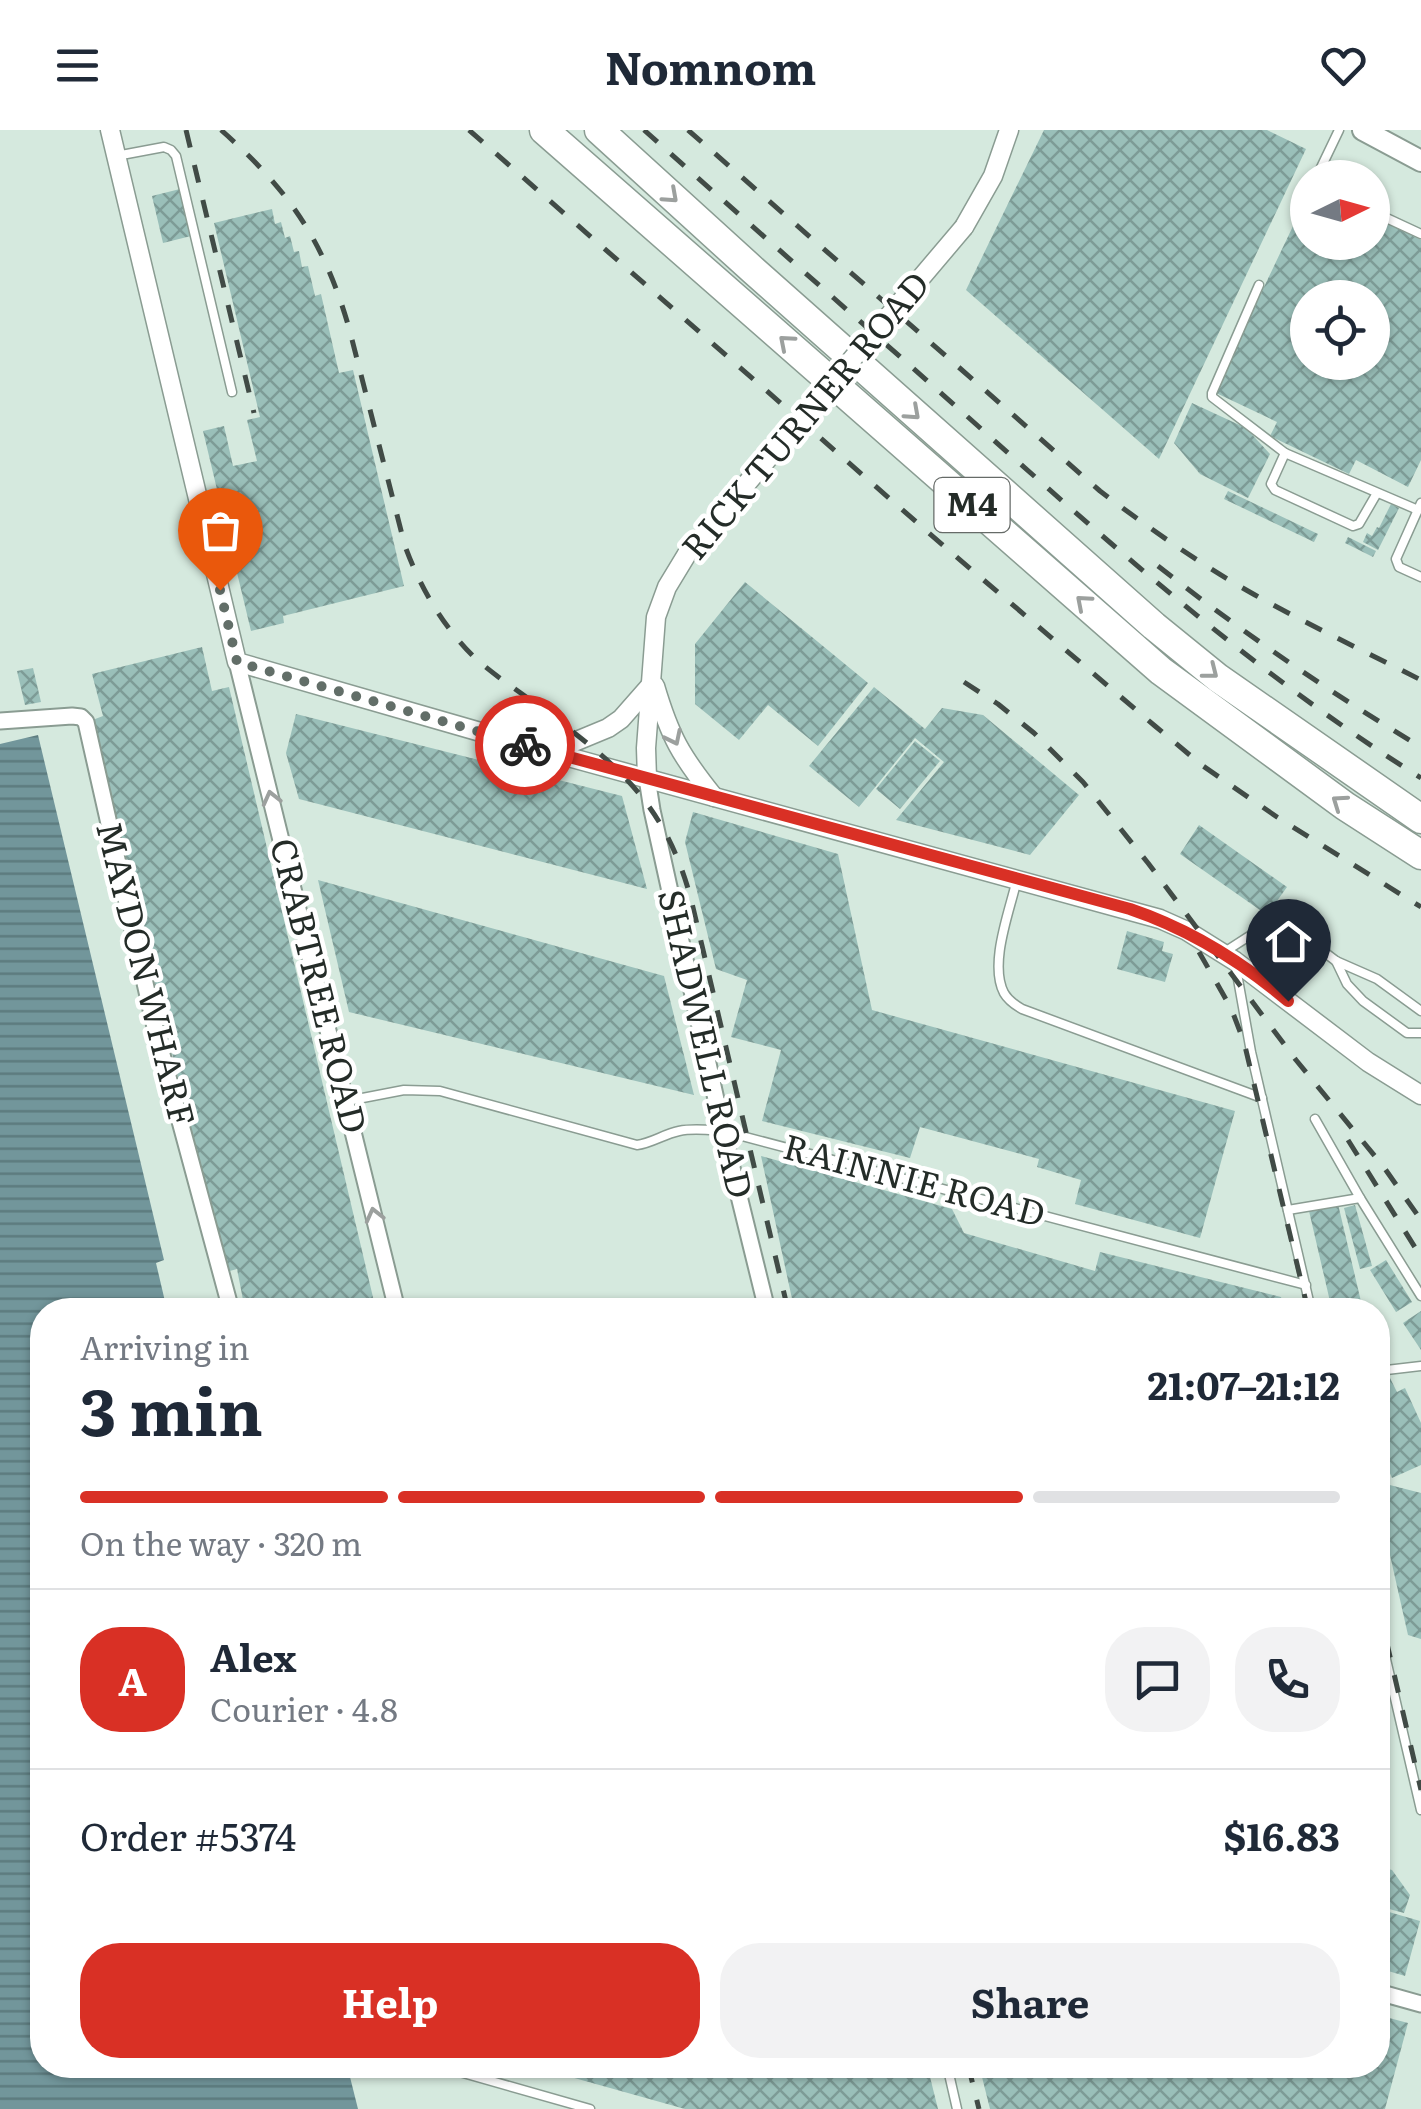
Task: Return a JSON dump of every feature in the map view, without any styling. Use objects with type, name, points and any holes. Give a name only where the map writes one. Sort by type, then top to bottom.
[{"type":"highway","name":"M4","points":[[544,130],[1161,671],[1345,806],[1421,855]]},
{"type":"highway","name":"M4","points":[[599,130],[1154,626],[1218,678],[1421,820]]},
{"type":"main road","points":[[1363,130],[1421,160]]},
{"type":"street","points":[[110,130],[237,662],[1160,919],[1229,957],[1368,1062],[1421,1094]]},
{"type":"street","name":"RICK TURNER ROAD","points":[[647,778],[656,617],[667,587],[686,554],[964,227],[993,176],[1009,130]]},
{"type":"street","name":"CRABTREE ROAD","points":[[237,662],[394,1298]]},
{"type":"street","points":[[550,752],[621,719],[650,678]]},
{"type":"street","points":[[650,678],[677,747],[714,797]]},
{"type":"street","name":"MAYDON WHARF","points":[[0,720],[72,716],[86,722],[157,1036],[228,1298]]},
{"type":"street","name":"SHADWELL ROAD","points":[[647,778],[764,1298]]},
{"type":"street","points":[[1390,1995],[1421,2004]]},
{"type":"lane","points":[[1325,160],[1339,130]]},
{"type":"lane","points":[[116,156],[164,147],[176,156],[232,392]]},
{"type":"lane","points":[[1390,220],[1421,234]]},
{"type":"lane","points":[[1260,286],[1212,397],[1285,453],[1419,507],[1396,559],[1399,567],[1421,577]]},
{"type":"lane","points":[[1285,453],[1272,488],[1354,526],[1377,493]]},
{"type":"lane","points":[[1017,878],[999,961],[1004,994],[1012,1003],[1262,1098]]},
{"type":"lane","points":[[1309,1298],[1229,957],[1271,922],[1286,923],[1336,961],[1376,980],[1421,1011]]},
{"type":"lane","points":[[1336,961],[1347,984],[1363,1001],[1407,1033],[1421,1033]]},
{"type":"lane","name":"RAINNIE ROAD","points":[[347,1101],[404,1090],[440,1091],[637,1145],[676,1132],[724,1131],[1306,1285]]},
{"type":"lane","points":[[1315,1119],[1421,1296]]},
{"type":"lane","points":[[1288,1210],[1360,1198]]},
{"type":"lane","points":[[1390,1370],[1420,1368]]},
{"type":"lane","points":[[1390,1685],[1421,1810]]},
{"type":"lane","points":[[482,2078],[587,2108]]},
{"type":"lane","points":[[949,2078],[957,2109]]},
{"type":"water","points":[[38,735],[164,1260],[156,1263],[164,1298],[30,1298],[30,2078],[350,2078],[358,2109],[0,2109],[0,744]]},
{"type":"building","points":[[1044,130],[1267,130],[1306,149],[1301,160],[1290,160],[1290,183],[1159,459],[966,290]]},
{"type":"building","points":[[180,189],[191,236],[163,243],[152,196]]},
{"type":"building","points":[[272,209],[275,224],[281,222],[285,238],[290,236],[294,252],[299,251],[302,267],[308,266],[315,296],[321,294],[339,373],[353,370],[404,586],[283,616],[284,623],[251,631],[203,431],[224,426],[233,466],[257,461],[247,420],[260,417],[214,223]]},
{"type":"building","points":[[1390,224],[1421,240],[1421,460],[1408,487],[1356,460],[1349,474],[1270,436],[1277,422],[1214,392],[1290,232],[1290,260],[1390,260]]},
{"type":"building","points":[[1192,403],[1246,428],[1270,454],[1248,498],[1200,474],[1174,443]]},
{"type":"building","points":[[1228,491],[1318,534],[1314,542],[1224,499]]},
{"type":"building","points":[[1391,504],[1399,508],[1378,550],[1363,542],[1367,533],[1372,536],[1379,528]]},
{"type":"building","points":[[1348,537],[1376,551],[1373,557],[1345,543]]},
{"type":"building","points":[[745,582],[868,683],[818,746],[768,705],[739,740],[695,704],[695,644]]},
{"type":"building","points":[[202,647],[212,691],[229,687],[373,1298],[243,1298],[237,1269],[226,1272],[90,721],[103,716],[92,674]]},
{"type":"building","points":[[33,668],[41,702],[25,705],[17,671]]},
{"type":"building","points":[[874,687],[925,729],[942,708],[983,715],[1079,795],[1030,855],[896,820],[944,762],[915,738],[859,807],[809,766]]},
{"type":"building","points":[[296,714],[622,796],[647,889],[299,799],[286,753]]},
{"type":"building","points":[[915,741],[940,761],[900,809],[876,789]]},
{"type":"building","points":[[693,812],[838,854],[872,1010],[1235,1111],[1200,1238],[1075,1204],[1081,1180],[1037,1167],[1039,1159],[920,1127],[910,1158],[762,1121],[781,1050],[731,1037],[747,980],[716,969],[685,842]]},
{"type":"building","points":[[1199,825],[1287,887],[1267,915],[1180,854]]},
{"type":"building","points":[[318,880],[664,976],[694,1095],[349,1012]]},
{"type":"building","points":[[1127,931],[1164,942],[1162,951],[1173,954],[1165,982],[1117,969]]},
{"type":"building","points":[[761,1156],[952,1209],[964,1233],[1095,1271],[1100,1252],[1281,1298],[792,1298]]},
{"type":"building","points":[[1338,1204],[1360,1298],[1329,1298],[1309,1211]]},
{"type":"building","points":[[1355,1205],[1372,1266],[1360,1269],[1344,1208]]},
{"type":"building","points":[[1386,1260],[1412,1302],[1396,1312],[1370,1270]]},
{"type":"building","points":[[1421,1311],[1421,1350],[1403,1323]]},
{"type":"building","points":[[1390,1378],[1397,1392],[1405,1388],[1421,1423],[1421,1465],[1392,1478]]},
{"type":"building","points":[[1390,1485],[1421,1493],[1421,1639],[1408,1635],[1390,1555]]},
{"type":"building","points":[[1390,1869],[1410,1895],[1404,1913],[1390,1909]]},
{"type":"building","points":[[1390,1912],[1420,1921],[1405,1976],[1390,1972]]},
{"type":"building","points":[[1390,2018],[1408,2023],[1385,2109],[990,2109],[982,2078],[1390,2078]]},
{"type":"building","points":[[574,2078],[930,2078],[938,2109],[685,2109]]},
{"type":"railway","points":[[186,130],[254,413]]},
{"type":"railway","points":[[221,130],[285,196],[328,269],[349,328],[405,546],[433,605],[451,632],[480,662],[611,764],[632,785],[666,834],[691,899],[785,1298]]},
{"type":"railway","points":[[469,130],[946,548],[1203,766],[1421,907]]},
{"type":"railway","points":[[644,130],[1138,566],[1303,698],[1421,778]]},
{"type":"railway","points":[[688,130],[1100,491],[1255,595],[1421,680]]},
{"type":"railway","points":[[1158,566],[1286,661],[1421,747]]},
{"type":"railway","points":[[964,682],[1034,733],[1083,782],[1421,1220]]},
{"type":"railway","points":[[1199,952],[1231,1008],[1244,1042],[1305,1298]]},
{"type":"railway","points":[[1348,1140],[1421,1257]]},
{"type":"railway","points":[[1390,1657],[1421,1790]]},
{"type":"railway","points":[[971,2078],[979,2109]]},
{"type":"way so far","points":[[220,590],[237,662],[525,745]]},
{"type":"route","points":[[525,745],[1160,919],[1236,961],[1288,1001]]}]
